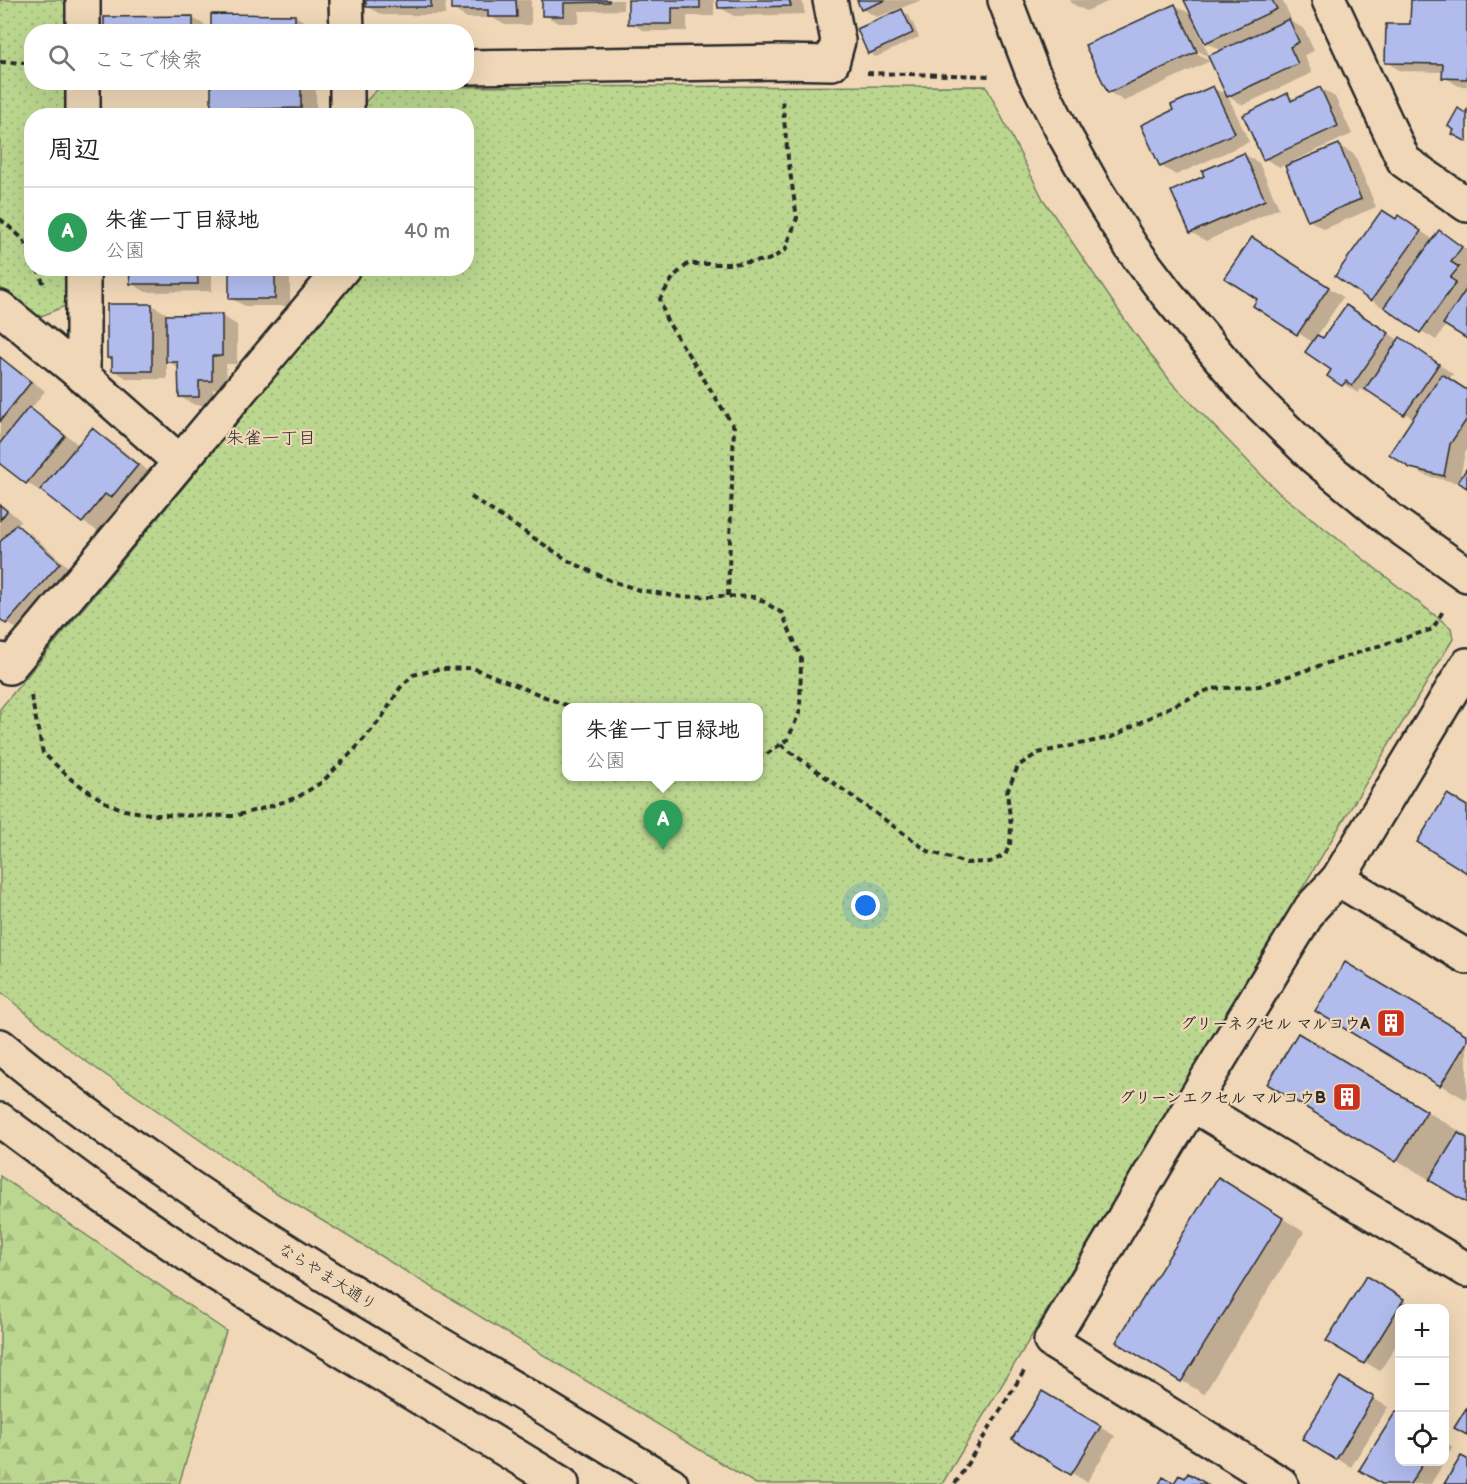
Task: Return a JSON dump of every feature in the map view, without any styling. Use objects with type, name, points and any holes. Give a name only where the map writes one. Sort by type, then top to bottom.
[{"type":"street","points":[[83,24],[84,0]]},
{"type":"street","points":[[346,0],[347,24]]},
{"type":"street","points":[[474,67],[832,63],[838,41],[830,0]]},
{"type":"street","points":[[1005,0],[1032,71],[1064,134],[1126,238],[1167,294],[1251,395],[1314,457],[1390,520],[1467,575]]},
{"type":"street","points":[[1329,0],[1404,161],[1467,205]]},
{"type":"street","points":[[83,90],[83,108]]},
{"type":"street","points":[[347,90],[347,108]]},
{"type":"street","points":[[83,276],[83,376]]},
{"type":"street","points":[[0,660],[9,667],[336,276]]},
{"type":"street","points":[[0,308],[83,376],[180,462]]},
{"type":"street","points":[[1281,1484],[1052,1341],[1311,908],[1338,879],[1467,665]]},
{"type":"street","points":[[1338,879],[1467,957]]},
{"type":"street","name":"ならやま大通り","points":[[0,1046],[117,1137],[233,1217],[365,1300],[671,1484]]},
{"type":"street","points":[[1192,1104],[1467,1270]]},
{"type":"street","points":[[0,1120],[104,1197],[212,1271],[562,1484]]},
{"type":"path","points":[[0,62],[24,63]]},
{"type":"path","points":[[728,596],[734,427],[666,319],[660,299],[674,276],[688,264],[731,264],[768,260],[785,251],[797,218],[788,158],[779,62]]},
{"type":"path","points":[[832,63],[854,73],[992,75]]},
{"type":"path","points":[[0,219],[24,241]]},
{"type":"path","points":[[471,497],[569,561],[609,580],[639,590],[681,597],[756,597],[782,613],[801,657],[800,711],[788,739],[763,756]]},
{"type":"path","points":[[781,745],[928,851],[966,863],[990,862],[1005,855],[1010,845],[1011,826],[1007,792],[1018,766],[1038,753],[1112,737],[1210,689],[1259,686],[1432,629],[1444,609]]},
{"type":"path","points":[[30,690],[43,753],[72,780],[105,802],[124,810],[156,815],[234,816],[298,797],[322,782],[356,748],[381,719],[400,688],[413,675],[439,669],[473,668],[562,704]]},
{"type":"path","points":[[955,1484],[1029,1363],[1052,1341]]},
{"type":"green space","points":[[0,0],[66,0],[66,24],[24,24],[24,90],[65,90],[65,108],[24,108],[24,276],[65,276],[65,306],[37,318],[0,287]]},
{"type":"green space","points":[[986,86],[1043,199],[1125,320],[1171,382],[1278,492],[1451,628],[1453,639],[942,1484],[756,1484],[275,1192],[74,1053],[0,991],[0,709],[358,276],[474,276],[474,108],[363,108],[363,104],[377,90],[474,90],[474,87]]},
{"type":"green space","points":[[0,1176],[226,1331],[179,1484],[0,1484]]},
{"type":"building","points":[[366,0],[431,0],[431,7],[366,7]]},
{"type":"building","points":[[451,0],[516,0],[517,17],[488,17],[488,10],[451,10]]},
{"type":"building","points":[[542,0],[609,0],[609,2],[564,3],[564,16],[542,16]]},
{"type":"building","points":[[628,0],[700,0],[700,8],[672,8],[672,24],[628,24]]},
{"type":"building","points":[[717,0],[789,0],[791,6],[718,8]]},
{"type":"building","points":[[857,0],[886,0],[861,10]]},
{"type":"building","points":[[1184,0],[1272,0],[1277,9],[1205,43]]},
{"type":"building","points":[[1411,0],[1467,0],[1467,79],[1442,78],[1443,64],[1385,63],[1386,24],[1410,24]]},
{"type":"building","points":[[1175,4],[1197,52],[1108,93],[1085,45]]},
{"type":"building","points":[[902,9],[913,33],[868,54],[857,29]]},
{"type":"building","points":[[211,14],[295,15],[295,24],[211,24]]},
{"type":"building","points":[[193,16],[193,24],[104,24],[104,17]]},
{"type":"building","points":[[1289,19],[1299,42],[1290,47],[1298,64],[1227,97],[1208,56]]},
{"type":"building","points":[[1213,86],[1235,133],[1160,167],[1141,125],[1173,110],[1171,105]]},
{"type":"building","points":[[1320,87],[1338,126],[1263,160],[1243,115],[1288,93],[1291,101]]},
{"type":"building","points":[[211,90],[301,90],[301,108],[211,108]]},
{"type":"building","points":[[1458,108],[1465,113],[1467,110],[1467,142],[1452,134],[1454,130],[1448,126]]},
{"type":"building","points":[[1339,144],[1361,199],[1308,221],[1285,166]]},
{"type":"building","points":[[1244,153],[1265,200],[1190,233],[1171,191],[1204,176],[1202,171]]},
{"type":"building","points":[[1382,210],[1396,219],[1398,215],[1421,231],[1371,301],[1335,276]]},
{"type":"building","points":[[1439,230],[1462,247],[1451,262],[1459,267],[1450,278],[1456,282],[1420,333],[1384,307]]},
{"type":"building","points":[[1252,237],[1329,287],[1297,335],[1253,306],[1257,299],[1224,278]]},
{"type":"building","points":[[130,276],[198,276],[198,284],[130,284]]},
{"type":"building","points":[[229,276],[275,276],[275,299],[229,299]]},
{"type":"building","points":[[1467,288],[1467,339],[1443,324]]},
{"type":"building","points":[[107,304],[152,304],[152,371],[112,371],[112,358],[107,358]]},
{"type":"building","points":[[1346,305],[1389,333],[1352,386],[1346,381],[1342,386],[1327,376],[1331,370],[1305,352],[1317,335],[1323,338]]},
{"type":"building","points":[[222,314],[222,356],[212,356],[212,381],[199,381],[199,397],[179,397],[178,362],[166,362],[166,315]]},
{"type":"building","points":[[1400,337],[1439,364],[1404,415],[1365,389]]},
{"type":"building","points":[[0,357],[31,382],[0,421]]},
{"type":"building","points":[[1442,374],[1467,390],[1467,419],[1450,444],[1444,476],[1410,468],[1389,454]]},
{"type":"building","points":[[29,407],[65,436],[26,484],[0,464],[0,443]]},
{"type":"building","points":[[92,428],[138,465],[111,498],[105,494],[82,523],[40,490]]},
{"type":"building","points":[[1467,468],[1467,488],[1458,482]]},
{"type":"building","points":[[0,505],[7,511],[0,520]]},
{"type":"building","points":[[16,524],[60,563],[6,624],[0,619],[0,542]]},
{"type":"building","points":[[1447,794],[1467,806],[1467,873],[1417,842]]},
{"type":"building","name":"グリーネクセル マルコウA","points":[[1345,962],[1467,1035],[1467,1042],[1440,1086],[1315,1011]]},
{"type":"building","name":"グリーンエクセル マルコウB","points":[[1298,1033],[1427,1111],[1396,1162],[1267,1084]]},
{"type":"building","points":[[1458,1133],[1467,1138],[1467,1203],[1429,1180]]},
{"type":"building","points":[[1218,1177],[1283,1218],[1181,1382],[1116,1342]]},
{"type":"building","points":[[1366,1276],[1404,1299],[1401,1304],[1395,1304],[1395,1314],[1364,1364],[1326,1341]]},
{"type":"building","points":[[1340,1377],[1374,1397],[1336,1460],[1302,1439]]},
{"type":"building","points":[[1042,1391],[1101,1426],[1071,1475],[1012,1439]]},
{"type":"building","points":[[1467,1407],[1467,1435],[1454,1428]]},
{"type":"building","points":[[1395,1413],[1395,1466],[1421,1466],[1410,1484],[1382,1484],[1359,1470]]},
{"type":"building","points":[[1461,1456],[1467,1459],[1467,1484],[1444,1484]]},
{"type":"building","points":[[1188,1473],[1207,1484],[1159,1484],[1163,1477],[1174,1483],[1179,1475],[1185,1478]]},
{"type":"place","name":"朱雀一丁目緑地","points":[[663,850]]},
{"type":"place","name":"グリーネクセル マルコウA","points":[[1391,1023]]},
{"type":"place","name":"グリーンエクセル マルコウB","points":[[1347,1097]]},
{"type":"district","name":"朱雀一丁目","points":[[271,438]]}]
